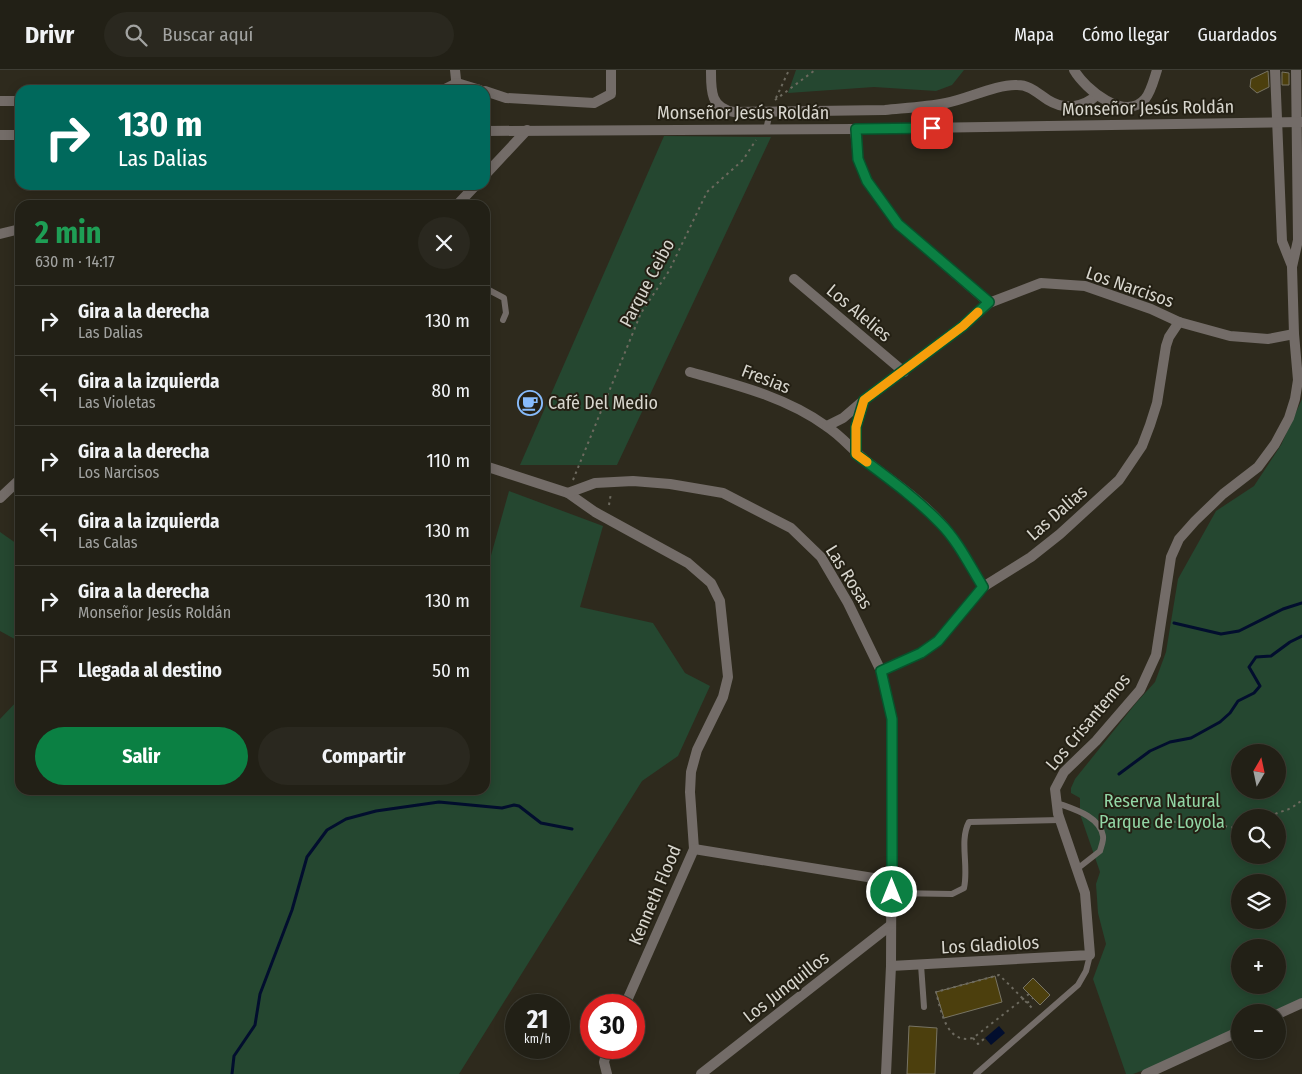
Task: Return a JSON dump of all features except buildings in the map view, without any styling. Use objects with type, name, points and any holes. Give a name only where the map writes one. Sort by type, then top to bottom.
[{"type":"street","points":[[455,70],[457,85]]},
{"type":"street","points":[[490,93],[506,98],[594,103],[611,94],[611,70]]},
{"type":"street","points":[[711,70],[711,88],[714,100],[724,110],[770,112],[904,108],[946,103],[1003,86],[1017,85],[1028,87],[1049,101],[1059,105],[1076,107],[1092,100],[1097,95]]},
{"type":"street","points":[[1074,70],[1078,78],[1097,95],[1119,107],[1130,107],[1146,99],[1157,70]]},
{"type":"street","name":"Los Crisantemos","points":[[1275,70],[1282,241],[1292,267]]},
{"type":"street","name":"Los Crisantemos","points":[[1090,955],[1085,893],[1060,820],[1055,789],[1064,772],[1096,741],[1140,690],[1156,655],[1171,557],[1179,540],[1194,521],[1222,494],[1258,467],[1275,444],[1289,418],[1295,399],[1298,380],[1294,334],[1292,267],[1298,240],[1299,122],[1296,70]]},
{"type":"street","points":[[0,102],[15,101]]},
{"type":"street","name":"Monseñor Jesús Roldán","points":[[490,131],[856,129],[1299,122]]},
{"type":"street","points":[[856,129],[858,159],[867,181],[898,224],[989,302]]},
{"type":"street","points":[[490,170],[527,130]]},
{"type":"street","points":[[0,135],[15,135]]},
{"type":"street","points":[[462,200],[471,190]]},
{"type":"street","points":[[0,234],[15,230]]},
{"type":"street","name":"Los Alelies","points":[[794,279],[904,372]]},
{"type":"street","name":"Los Narcisos","points":[[827,426],[843,418],[864,400],[904,372],[963,326],[989,302],[1041,283],[1085,286],[1151,309],[1179,322],[1230,336],[1268,339],[1294,334]]},
{"type":"street","name":"Las Dalias","points":[[881,671],[921,653],[938,641],[983,587],[1031,557],[1060,534],[1119,480],[1142,446],[1150,426],[1158,403],[1166,346],[1179,322]]},
{"type":"street","name":"Fresias","points":[[690,372],[752,389],[789,405],[827,426],[856,454],[919,503],[942,524],[983,587]]},
{"type":"street","points":[[856,454],[856,427],[864,400]]},
{"type":"street","points":[[490,468],[568,493]]},
{"type":"street","name":"Las Rosas","points":[[568,493],[595,483],[633,480],[724,493],[791,528],[821,557],[848,603],[881,671],[892,719],[892,925],[886,1074]]},
{"type":"street","points":[[0,498],[15,484]]},
{"type":"street","name":"Kenneth Flood","points":[[568,493],[602,516],[688,564],[711,583],[720,602],[728,678],[723,697],[697,750],[691,772],[690,792],[694,848],[631,994]]},
{"type":"street","points":[[694,848],[892,881]]},
{"type":"street","name":"Los Junquillos","points":[[701,1074],[892,925]]},
{"type":"street","name":"Los Gladiolos","points":[[891,966],[1090,955]]},
{"type":"street","points":[[1286,1010],[1302,1003]]},
{"type":"street","points":[[1146,1074],[1231,1035]]},
{"type":"street","points":[[605,1059],[606,1074]]},
{"type":"lane","points":[[764,130],[770,112]]},
{"type":"lane","points":[[490,291],[504,298],[506,313],[503,320]]},
{"type":"lane","points":[[1057,803],[1095,820],[1103,836],[1100,852],[1077,869]]},
{"type":"lane","points":[[892,892],[952,894],[964,888],[966,876],[964,831],[969,822],[1060,820]]},
{"type":"lane","name":"Los Crisantemos","points":[[976,1074],[1078,985],[1086,971],[1090,955]]},
{"type":"lane","points":[[922,965],[924,1007]]},
{"type":"path","points":[[770,112],[789,70]]},
{"type":"path","points":[[775,100],[815,70]]},
{"type":"path","name":"Parque Ceibo","points":[[568,493],[641,313],[669,271],[707,192],[743,160],[764,130]]},
{"type":"path","points":[[609,505],[611,492]]},
{"type":"path","points":[[1286,810],[1302,801]]},
{"type":"path","points":[[1100,830],[1124,823],[1181,821],[1231,827]]},
{"type":"path","points":[[1029,994],[1023,999],[973,1038],[962,1039],[950,1031],[946,1024],[936,992],[999,975],[1023,999],[1034,1010]]},
{"type":"path","points":[[1027,1003],[1033,998]]},
{"type":"path","points":[[973,1038],[978,1044],[985,1038]]},
{"type":"green space","points":[[796,70],[964,70],[952,85],[936,91],[874,87],[788,93]]},
{"type":"green space","points":[[664,136],[771,137],[617,465],[520,465]]},
{"type":"green space","name":"Reserva Natural Parque de Loyola","points":[[1302,399],[1302,1000],[1286,1006],[1286,1004],[1231,1004],[1231,1030],[1155,1066],[1133,1074],[1126,1074],[1093,979],[1106,944],[1098,913],[1096,884],[1100,872],[1080,814],[1080,798],[1071,793],[1071,788],[1075,779],[1155,682],[1166,652],[1178,579],[1216,511],[1254,486],[1281,445]]},
{"type":"green space","points":[[509,491],[603,526],[580,607],[653,623],[685,673],[710,686],[678,756],[642,781],[509,994],[505,994],[505,1000],[459,1074],[0,1074],[0,719],[15,703],[15,795],[490,795],[490,559]]},
{"type":"green space","points":[[0,532],[15,542],[15,639],[0,631]]},
{"type":"water","points":[[999,1026],[1005,1033],[991,1045],[985,1038]]},
{"type":"waterway","points":[[1174,623],[1221,634],[1239,631],[1283,609],[1302,603]]},
{"type":"waterway","points":[[1119,774],[1150,751],[1170,742],[1191,738],[1220,722],[1230,713],[1238,701],[1254,693],[1260,686],[1249,667],[1256,657],[1271,656],[1302,636]]},
{"type":"waterway","points":[[232,1074],[234,1056],[255,1025],[260,994],[292,910],[307,857],[327,830],[346,819],[376,811],[439,802],[502,808],[514,805],[519,806],[541,823],[572,829]]},
{"type":"slow traffic","points":[[867,462],[856,454],[856,427],[864,400],[904,372],[978,312]]},
{"type":"place","name":"Café Del Medio","points":[[530,403]]},
{"type":"route","points":[[892,892],[892,719],[881,671],[921,653],[938,641],[983,587],[942,524],[919,503],[856,454],[856,427],[864,400],[904,372],[963,326],[989,302],[898,224],[867,181],[858,159],[856,129],[932,128]]}]
